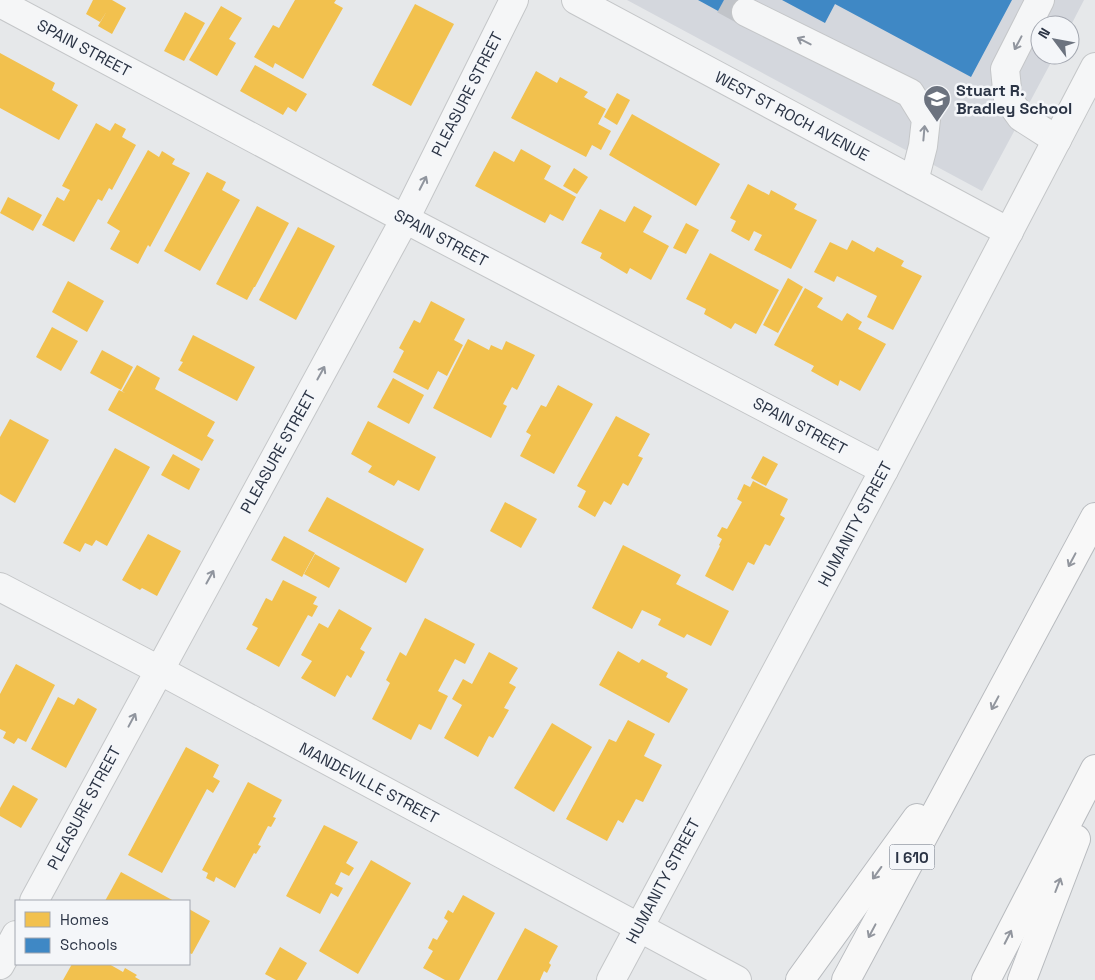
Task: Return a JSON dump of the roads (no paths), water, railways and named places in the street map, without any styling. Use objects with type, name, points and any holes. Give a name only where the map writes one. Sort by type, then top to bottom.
[{"type":"highway","name":"I 610","points":[[846,980],[1095,518]]},
{"type":"highway","points":[[800,980],[978,734]]},
{"type":"highway","points":[[986,980],[1095,769]]},
{"type":"highway","points":[[1022,980],[1095,788]]},
{"type":"street","name":"PLEASURE STREET","points":[[35,900],[404,219],[514,0]]},
{"type":"street","name":"WEST ST ROCH AVENUE","points":[[576,0],[613,8],[1008,232]]},
{"type":"street","points":[[1040,0],[1005,69],[1008,99],[1021,117],[1057,140]]},
{"type":"street","name":"SPAIN STREET","points":[[0,3],[404,219],[884,470]]},
{"type":"street","points":[[746,12],[910,94],[926,119],[923,146],[914,180]]},
{"type":"street","name":"HUMANITY STREET","points":[[611,980],[884,470],[1095,67]]},
{"type":"street","name":"MANDEVILLE STREET","points":[[0,587],[159,670],[737,980]]},
{"type":"street","points":[[0,965],[15,937]]},
{"type":"tunnel","points":[[724,0],[746,12]]},
{"type":"place","name":"Stuart R. Bradley School","points":[[937,123]]}]
